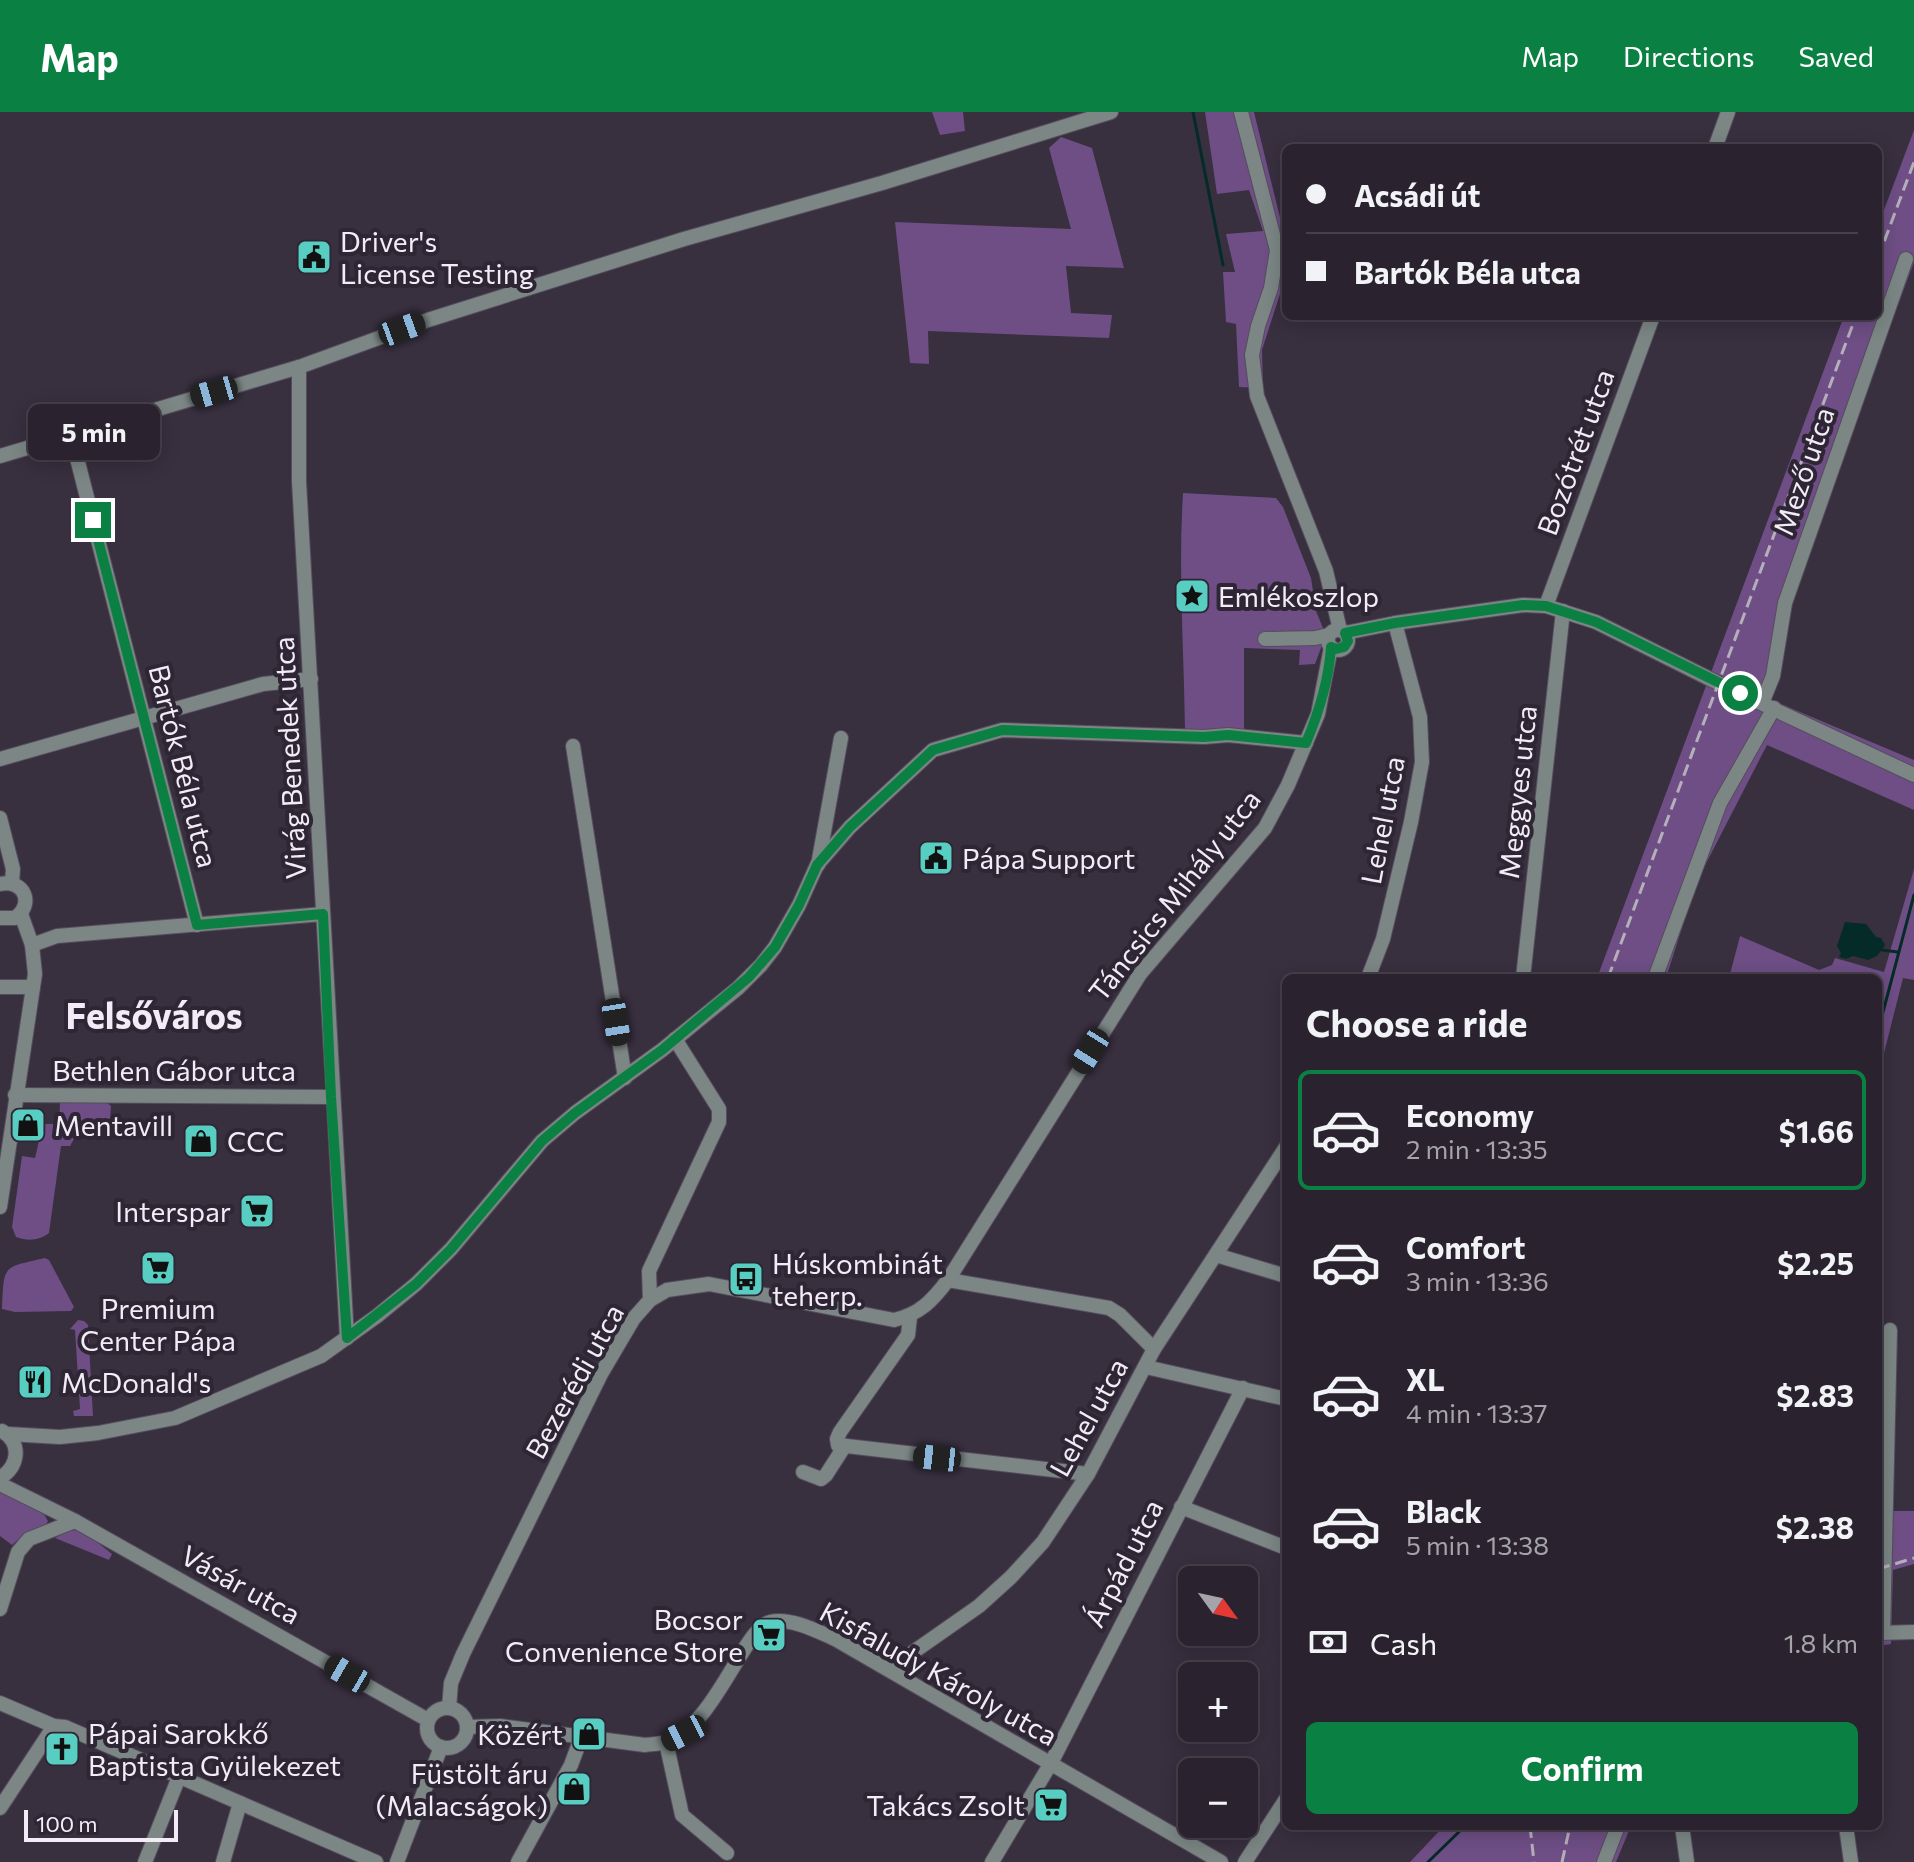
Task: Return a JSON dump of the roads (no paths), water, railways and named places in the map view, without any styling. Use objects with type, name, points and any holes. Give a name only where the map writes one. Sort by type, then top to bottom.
[{"type":"street","points":[[0,456],[299,367],[428,320],[684,239],[882,183],[1111,112]]},
{"type":"street","points":[[1241,112],[1277,250],[1271,288],[1252,355],[1257,396],[1326,571],[1337,638]]},
{"type":"street","points":[[1716,144],[1728,112]]},
{"type":"street","name":"Mező utca","points":[[1656,974],[1720,803],[1768,706],[1780,623],[1790,588],[1906,259]]},
{"type":"street","name":"Bozótrét utca","points":[[1546,606],[1652,320]]},
{"type":"street","name":"Virág Benedek utca","points":[[299,367],[299,481],[331,1097],[347,1338]]},
{"type":"street","name":"Bartók Béla utca","points":[[71,435],[197,925]]},
{"type":"street","points":[[1265,639],[1337,638],[1395,623],[1523,605],[1546,606],[1596,622],[1914,775]]},
{"type":"street","name":"Meggyes utca","points":[[1523,974],[1563,611]]},
{"type":"street","name":"Lehel utca","points":[[1370,974],[1383,939],[1422,762],[1420,717],[1395,623]]},
{"type":"street","name":"Táncsics Mihály utca","points":[[910,1317],[927,1306],[948,1280],[1140,974],[1265,828],[1288,785],[1318,714],[1337,638]]},
{"type":"street","points":[[0,759],[263,684],[311,679]]},
{"type":"street","points":[[817,865],[850,827],[933,750],[958,740],[1002,730],[1204,737],[1228,735],[1306,743]]},
{"type":"street","points":[[4,1432],[46,1437],[98,1433],[175,1418],[321,1356],[416,1284],[451,1249],[542,1141],[675,1039],[738,988],[761,965],[799,905],[817,865],[841,738]]},
{"type":"street","points":[[573,746],[625,1078]]},
{"type":"street","points":[[0,818],[13,869],[6,884],[18,886],[26,896],[21,914],[8,920],[0,918]]},
{"type":"street","points":[[0,1207],[33,987],[32,945],[21,914]]},
{"type":"street","points":[[32,945],[57,936],[323,914]]},
{"type":"street","points":[[0,987],[33,987]]},
{"type":"street","name":"Bezerédi utca","points":[[449,1708],[451,1683],[463,1654],[601,1374],[634,1318],[650,1300],[649,1271],[719,1122],[719,1109],[675,1039]]},
{"type":"street","name":"Bethlen Gábor utca","points":[[15,1095],[331,1097]]},
{"type":"street","name":"Lehel utca","points":[[889,1669],[963,1619],[1011,1577],[1043,1542],[1088,1474],[1154,1349],[1282,1153]]},
{"type":"street","points":[[1216,1255],[1282,1275]]},
{"type":"street","points":[[948,1280],[1109,1308],[1154,1349]]},
{"type":"street","points":[[650,1300],[667,1290],[709,1284],[894,1320],[910,1317],[908,1335],[840,1432],[838,1445],[1088,1474]]},
{"type":"street","points":[[1882,1572],[1890,1330]]},
{"type":"street","points":[[1146,1367],[1282,1398]]},
{"type":"street","name":"Árpád utca","points":[[992,1862],[1051,1763],[1243,1388]]},
{"type":"street","points":[[0,1415],[4,1432],[15,1446],[14,1462],[27,1496]]},
{"type":"street","points":[[0,1478],[27,1447],[46,1437]]},
{"type":"street","points":[[803,1472],[821,1479],[844,1447]]},
{"type":"street","name":"Vásár utca","points":[[0,1484],[75,1521],[428,1720]]},
{"type":"street","points":[[1181,1507],[1282,1546]]},
{"type":"street","points":[[0,1609],[18,1552],[29,1539],[75,1521]]},
{"type":"street","name":"Kisfaludy Károly utca","points":[[666,1742],[684,1733],[703,1715],[728,1680],[756,1630],[770,1621],[790,1623],[824,1634],[889,1669],[1221,1862]]},
{"type":"street","points":[[1882,1633],[1914,1632]]},
{"type":"street","points":[[0,1703],[54,1726],[65,1727],[376,1862]]},
{"type":"street","points":[[449,1708],[462,1714],[467,1727],[459,1743],[441,1747],[428,1733],[428,1720],[437,1710],[449,1708]]},
{"type":"street","points":[[0,1808],[54,1726]]},
{"type":"street","points":[[467,1727],[500,1726],[645,1745],[666,1742],[682,1815],[727,1853]]},
{"type":"street","points":[[518,1862],[571,1765],[581,1738]]},
{"type":"street","points":[[397,1862],[441,1747]]},
{"type":"street","points":[[145,1862],[179,1777]]},
{"type":"street","points":[[223,1862],[240,1803]]},
{"type":"street","points":[[1245,1862],[1282,1805]]},
{"type":"street","points":[[1604,1862],[1616,1830]]},
{"type":"street","points":[[1683,1830],[1687,1862]]},
{"type":"street","points":[[1847,1830],[1851,1862]]},
{"type":"waterway","points":[[1193,112],[1223,265]]},
{"type":"waterway","points":[[1882,1016],[1914,895]]},
{"type":"waterway","points":[[1882,950],[1898,952]]},
{"type":"waterway","points":[[1428,1862],[1461,1830]]},
{"type":"railway","points":[[1882,247],[1914,162]]},
{"type":"railway","points":[[1609,974],[1855,320]]},
{"type":"railway","points":[[1882,1568],[1914,1558]]},
{"type":"railway","points":[[1530,1830],[1534,1862]]},
{"type":"railway","points":[[1562,1862],[1569,1830]]},
{"type":"place","name":"Driver's License Testing","points":[[314,257]]},
{"type":"place","name":"Emlékoszlop","points":[[1192,596]]},
{"type":"place","name":"Pápa Support","points":[[936,858]]},
{"type":"place","name":"Mentavill","points":[[28,1125]]},
{"type":"place","name":"CCC","points":[[201,1141]]},
{"type":"place","name":"Interspar","points":[[257,1211]]},
{"type":"place","name":"Premium Center Pápa","points":[[158,1268]]},
{"type":"place","name":"Húskombinát teherp.","points":[[746,1279]]},
{"type":"place","name":"McDonald's","points":[[35,1382]]},
{"type":"place","name":"Bocsor Convenience Store","points":[[769,1635]]},
{"type":"place","name":"Közért","points":[[589,1734]]},
{"type":"place","name":"Pápai Sarokkő Baptista Gyülekezet","points":[[62,1749]]},
{"type":"place","name":"Füstölt áru (Malacságok)","points":[[574,1789]]},
{"type":"place","name":"Takács Zsolt","points":[[1051,1805]]},
{"type":"district","name":"Felsőváros","points":[[154,1014]]}]
